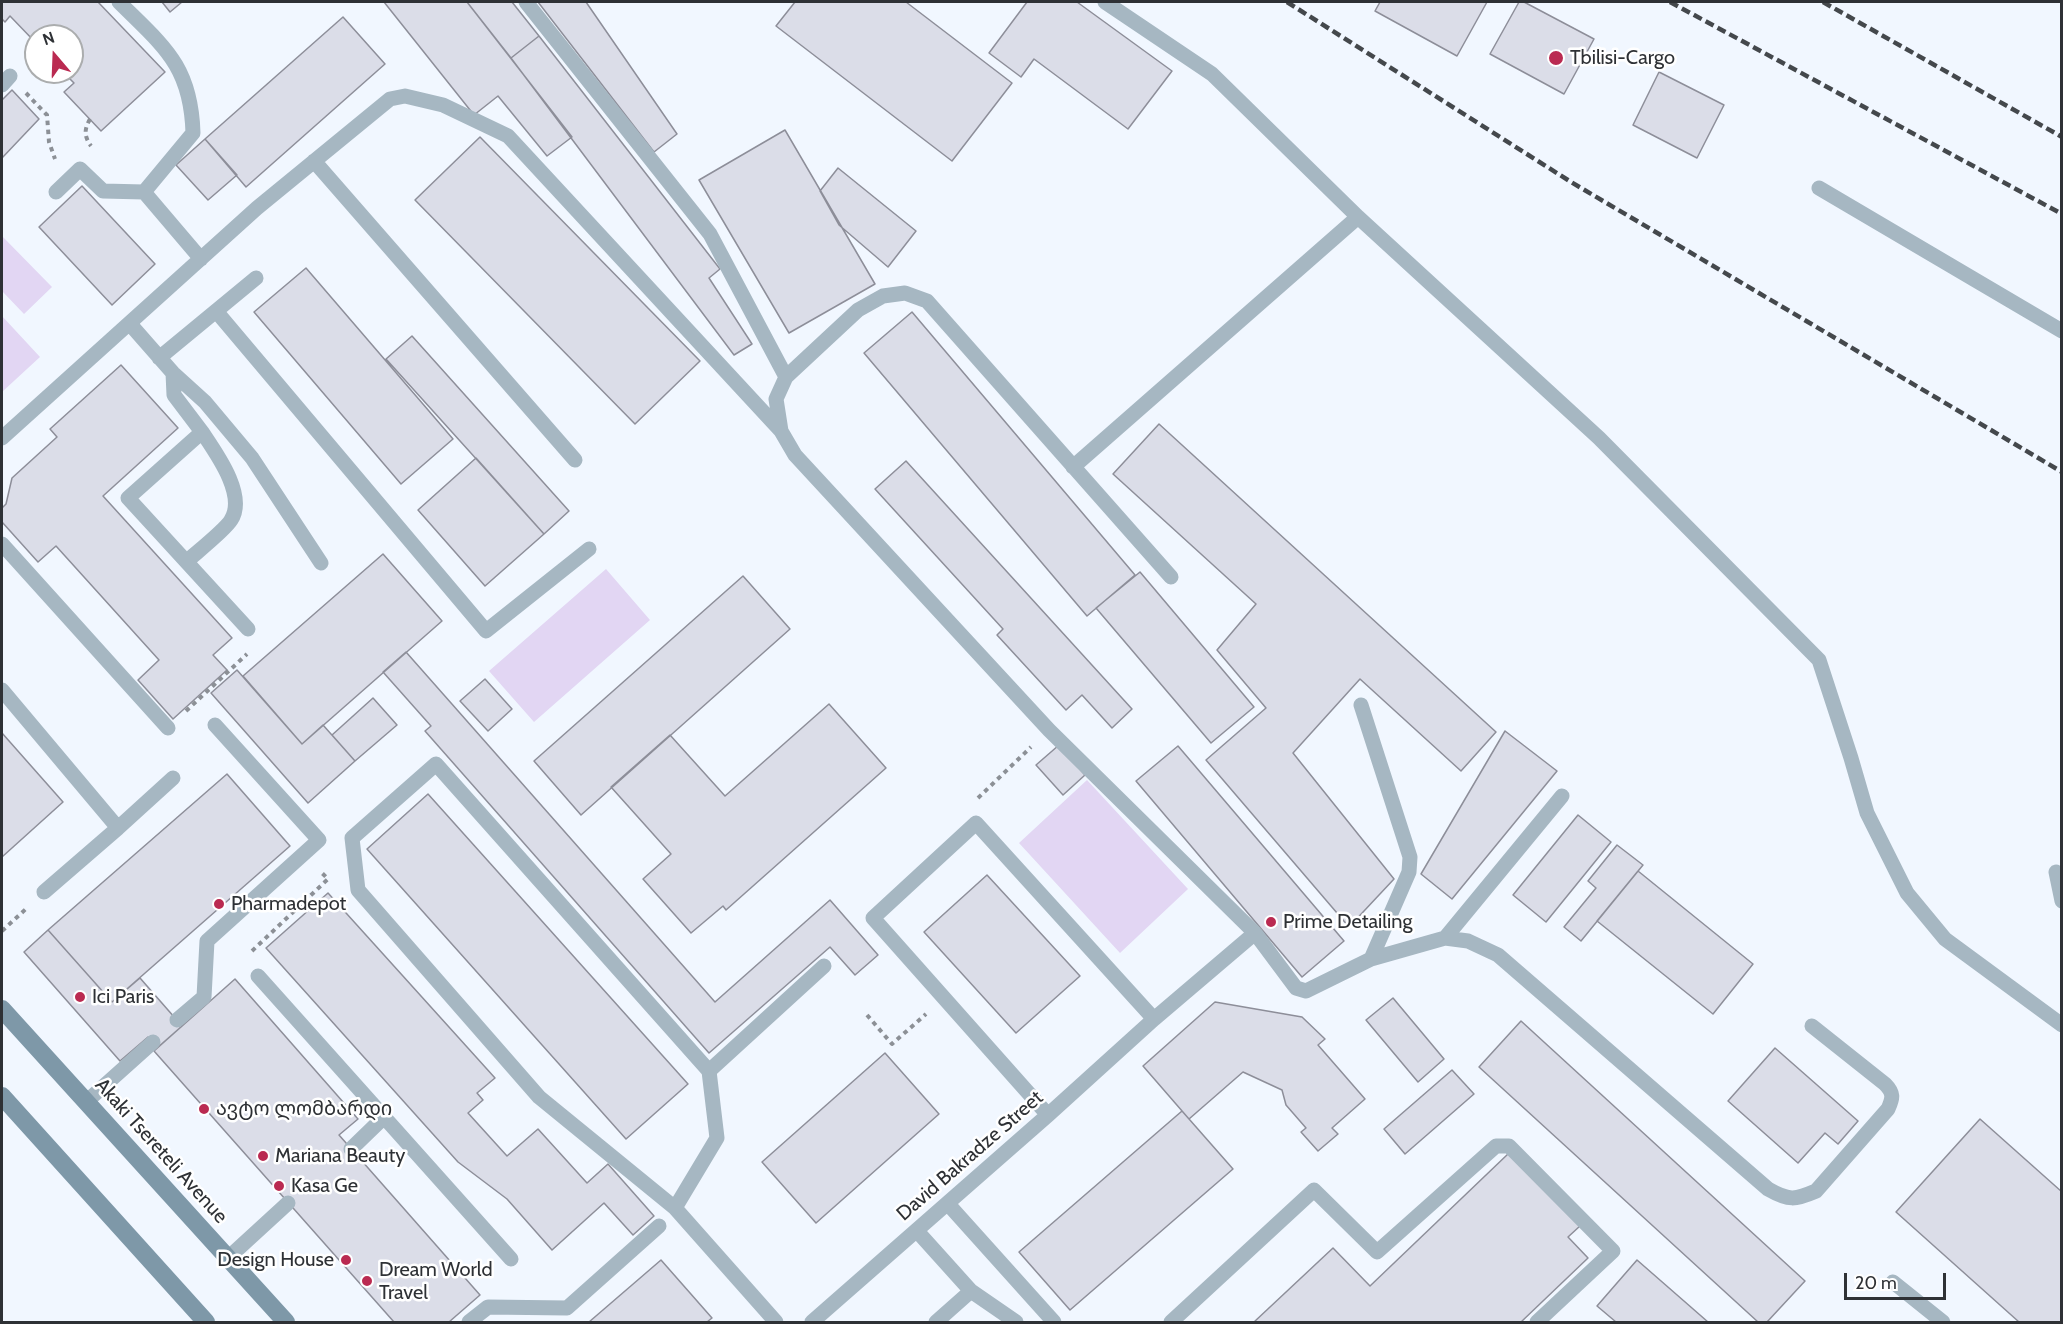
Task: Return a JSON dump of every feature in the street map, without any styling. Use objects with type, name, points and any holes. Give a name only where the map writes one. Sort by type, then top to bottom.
[{"type":"main road","name":"Akaki Tsereteli Avenue","points":[[2,1009],[286,1323]]},
{"type":"main road","points":[[2,1096],[206,1323]]},
{"type":"lane","points":[[119,2],[164,47],[177,64],[187,87],[192,111],[193,133],[144,192]]},
{"type":"lane","points":[[526,2],[710,234],[786,377]]},
{"type":"lane","points":[[1105,2],[1212,74],[1358,217],[1599,438],[1819,660],[1867,813],[1906,893],[1945,939],[2061,1025]]},
{"type":"lane","points":[[2,438],[257,208],[390,99],[405,96],[443,105],[508,136],[781,430],[795,455],[1048,730],[1255,933],[1296,988],[1306,991],[1371,959],[1445,938],[1468,941],[1498,955],[1768,1190],[1785,1199],[1800,1198],[1816,1191],[1888,1109],[1893,1100],[1891,1090],[1885,1084],[1812,1026]]},
{"type":"lane","points":[[314,161],[575,460]]},
{"type":"lane","points":[[56,192],[80,169],[103,191],[144,192],[201,259]]},
{"type":"lane","points":[[1819,188],[2061,331]]},
{"type":"lane","points":[[1073,467],[1358,217]]},
{"type":"lane","points":[[159,358],[256,278]]},
{"type":"lane","points":[[781,430],[776,399],[786,377],[858,310],[883,296],[905,293],[927,301],[1171,577]]},
{"type":"lane","points":[[216,311],[486,631],[589,549]]},
{"type":"lane","points":[[130,324],[173,374],[205,402],[252,458],[321,563]]},
{"type":"lane","points":[[173,374],[174,396],[220,460],[236,496],[231,520],[187,561]]},
{"type":"lane","points":[[202,432],[128,498],[248,629]]},
{"type":"lane","points":[[2,544],[168,728]]},
{"type":"lane","points":[[2,690],[118,828]]},
{"type":"lane","points":[[1361,705],[1410,857],[1409,872],[1371,959]]},
{"type":"lane","points":[[177,1020],[204,997],[207,941],[319,840],[215,725]]},
{"type":"lane","points":[[675,1208],[717,1138],[709,1071],[436,764],[352,838],[358,890],[539,1097],[675,1208],[776,1323]]},
{"type":"lane","points":[[44,892],[173,778]]},
{"type":"lane","points":[[1445,938],[1562,796]]},
{"type":"lane","points":[[1048,1115],[873,918],[976,823],[1154,1019]]},
{"type":"lane","points":[[2056,872],[2061,901]]},
{"type":"lane","name":"David Bakradze Street","points":[[812,1323],[1154,1019],[1255,933]]},
{"type":"lane","points":[[709,1071],[824,966]]},
{"type":"lane","points":[[258,976],[511,1259]]},
{"type":"lane","points":[[86,1102],[153,1042]]},
{"type":"lane","points":[[351,1149],[383,1118]]},
{"type":"lane","points":[[1171,1323],[1314,1190],[1377,1252],[1496,1146],[1509,1146],[1613,1251],[1537,1323]]},
{"type":"lane","points":[[228,1258],[288,1203]]},
{"type":"lane","points":[[948,1204],[1054,1323]]},
{"type":"lane","points":[[469,1323],[488,1306],[567,1308],[659,1226]]},
{"type":"lane","points":[[917,1231],[971,1292],[1016,1323]]},
{"type":"lane","points":[[1893,1282],[1943,1323]]},
{"type":"lane","points":[[936,1323],[971,1292]]},
{"type":"path","points":[[6,80],[47,115],[49,142],[58,166],[67,181]]},
{"type":"path","points":[[168,728],[250,651],[248,629]]},
{"type":"path","points":[[976,823],[976,800],[1048,730]]},
{"type":"path","points":[[248,956],[328,879],[304,854]]},
{"type":"path","points":[[2,931],[44,892]]},
{"type":"path","points":[[867,1015],[892,1044],[944,998]]},
{"type":"shaded area","points":[[2,236],[52,287],[24,314],[2,291]]},
{"type":"shaded area","points":[[2,316],[40,357],[2,392]]},
{"type":"shaded area","points":[[606,569],[650,620],[534,722],[489,671]]},
{"type":"shaded area","points":[[1087,780],[1188,889],[1120,953],[1019,843]]},
{"type":"building","points":[[2,2],[98,2],[165,72],[101,131],[64,92],[73,84],[84,84],[84,24],[24,24],[24,31],[10,16],[5,22],[2,19]]},
{"type":"building","points":[[162,2],[182,2],[170,12]]},
{"type":"building","points":[[384,2],[467,2],[572,137],[547,156],[498,96],[474,115]]},
{"type":"building","points":[[467,2],[512,2],[539,36],[511,58]]},
{"type":"building","points":[[538,2],[586,2],[677,134],[654,152]]},
{"type":"building","points":[[795,2],[906,2],[1012,83],[952,161],[776,26]]},
{"type":"building","points":[[1027,2],[1077,2],[1172,71],[1128,129],[1034,59],[1021,77],[989,53]]},
{"type":"building","points":[[1380,2],[1487,2],[1457,56],[1375,11]]},
{"type":"building","points":[[1519,2],[1524,2],[1594,39],[1564,94],[1490,54]]},
{"type":"building","points":[[343,17],[385,64],[246,187],[205,139]]},
{"type":"building","points":[[539,36],[720,269],[709,278],[752,344],[734,355],[511,58]]},
{"type":"building","points":[[1659,72],[1724,105],[1697,158],[1633,125]]},
{"type":"building","points":[[12,90],[39,119],[2,158],[2,100]]},
{"type":"building","points":[[785,130],[875,284],[789,333],[699,180]]},
{"type":"building","points":[[480,137],[700,361],[635,424],[415,200]]},
{"type":"building","points":[[205,139],[237,175],[208,200],[176,165]]},
{"type":"building","points":[[838,168],[916,231],[888,267],[839,225],[820,191]]},
{"type":"building","points":[[82,186],[155,264],[112,305],[39,227]]},
{"type":"building","points":[[306,268],[453,439],[401,484],[254,312]]},
{"type":"building","points":[[912,312],[1135,575],[1087,616],[864,353]]},
{"type":"building","points":[[412,336],[569,511],[544,534],[386,359]]},
{"type":"building","points":[[121,365],[178,428],[103,496],[232,638],[213,655],[227,670],[173,719],[138,680],[159,660],[56,546],[38,562],[2,522],[2,508],[6,504],[12,478],[57,437],[50,429]]},
{"type":"building","points":[[1159,424],[1496,732],[1461,771],[1360,679],[1293,753],[1394,879],[1349,927],[1206,760],[1266,708],[1217,650],[1256,604],[1113,474]]},
{"type":"building","points":[[476,458],[544,534],[485,586],[418,510]]},
{"type":"building","points":[[906,461],[1132,709],[1112,728],[1082,695],[1066,710],[997,635],[1003,629],[875,489]]},
{"type":"building","points":[[383,554],[442,621],[302,744],[243,676]]},
{"type":"building","points":[[1140,572],[1254,707],[1211,743],[1096,608]]},
{"type":"building","points":[[743,576],[790,629],[581,815],[534,761]]},
{"type":"building","points":[[406,652],[715,1002],[830,900],[878,955],[855,975],[830,947],[709,1053],[425,731],[431,726],[383,672]]},
{"type":"building","points":[[237,670],[302,744],[323,725],[355,761],[308,803],[211,693]]},
{"type":"building","points":[[485,679],[512,709],[488,731],[460,701]]},
{"type":"building","points":[[373,698],[397,725],[355,761],[332,735]]},
{"type":"building","points":[[829,704],[886,768],[726,910],[723,906],[691,933],[643,879],[671,854],[611,787],[670,735],[725,796]]},
{"type":"building","points":[[1505,731],[1557,771],[1452,899],[1421,874]]},
{"type":"building","points":[[2,733],[63,802],[2,857]]},
{"type":"building","points":[[1059,745],[1085,775],[1063,795],[1036,765]]},
{"type":"building","points":[[1178,746],[1344,941],[1302,977],[1136,781]]},
{"type":"building","points":[[227,774],[290,846],[112,1002],[48,930]]},
{"type":"building","points":[[428,794],[688,1084],[626,1139],[367,849]]},
{"type":"building","points":[[1578,815],[1611,842],[1546,922],[1513,895]]},
{"type":"building","points":[[1617,845],[1643,865],[1581,941],[1564,927],[1596,888],[1588,881]]},
{"type":"building","points":[[1638,871],[1753,964],[1713,1014],[1597,921]]},
{"type":"building","points":[[987,875],[1080,976],[1016,1033],[924,932]]},
{"type":"building","points":[[328,893],[495,1078],[477,1093],[483,1100],[468,1113],[507,1156],[538,1129],[587,1183],[608,1164],[654,1216],[633,1235],[604,1203],[552,1250],[507,1199],[458,1162],[266,948]]},
{"type":"building","points":[[48,930],[112,1002],[140,978],[182,1026],[157,1048],[148,1037],[120,1061],[24,952]]},
{"type":"building","points":[[235,979],[358,1119],[339,1135],[480,1295],[449,1322],[394,1322],[154,1051]]},
{"type":"building","points":[[1393,998],[1444,1059],[1418,1082],[1366,1020]]},
{"type":"building","points":[[1215,1002],[1302,1017],[1325,1039],[1318,1045],[1365,1099],[1332,1128],[1338,1134],[1318,1151],[1301,1132],[1306,1128],[1286,1105],[1282,1090],[1243,1072],[1189,1119],[1143,1066]]},
{"type":"building","points":[[1521,1021],[1805,1281],[1767,1322],[1758,1322],[1479,1067]]},
{"type":"building","points":[[1775,1048],[1858,1121],[1838,1144],[1825,1133],[1798,1163],[1728,1101]]},
{"type":"building","points":[[885,1053],[939,1114],[816,1223],[762,1162]]},
{"type":"building","points":[[1452,1070],[1474,1094],[1405,1154],[1384,1129]]},
{"type":"building","points":[[1182,1111],[1233,1169],[1070,1310],[1019,1252]]},
{"type":"building","points":[[1980,1119],[2062,1192],[2062,1322],[2019,1322],[1896,1212]]},
{"type":"building","points":[[1509,1153],[1580,1226],[1568,1237],[1588,1258],[1521,1322],[1254,1322],[1333,1248],[1370,1286]]},
{"type":"building","points":[[661,1260],[712,1318],[707,1322],[589,1322]]},
{"type":"building","points":[[1637,1260],[1708,1322],[1616,1322],[1597,1306]]},
{"type":"railway","points":[[1287,2],[1571,182],[2062,472]]},
{"type":"railway","points":[[1670,2],[2062,214]]},
{"type":"railway","points":[[1823,2],[2062,137]]},
{"type":"place","name":"Tbilisi-Cargo","points":[[1556,58]]},
{"type":"place","name":"Pharmadepot","points":[[219,904]]},
{"type":"place","name":"Prime Detailing","points":[[1271,922]]},
{"type":"place","name":"Ici Paris","points":[[80,997]]},
{"type":"place","name":"ავტო ლომბარდი","points":[[204,1109]]},
{"type":"place","name":"Mariana Beauty","points":[[263,1156]]},
{"type":"place","name":"Kasa Ge","points":[[279,1186]]},
{"type":"place","name":"Design House","points":[[346,1260]]},
{"type":"place","name":"Dream World Travel","points":[[367,1281]]}]
